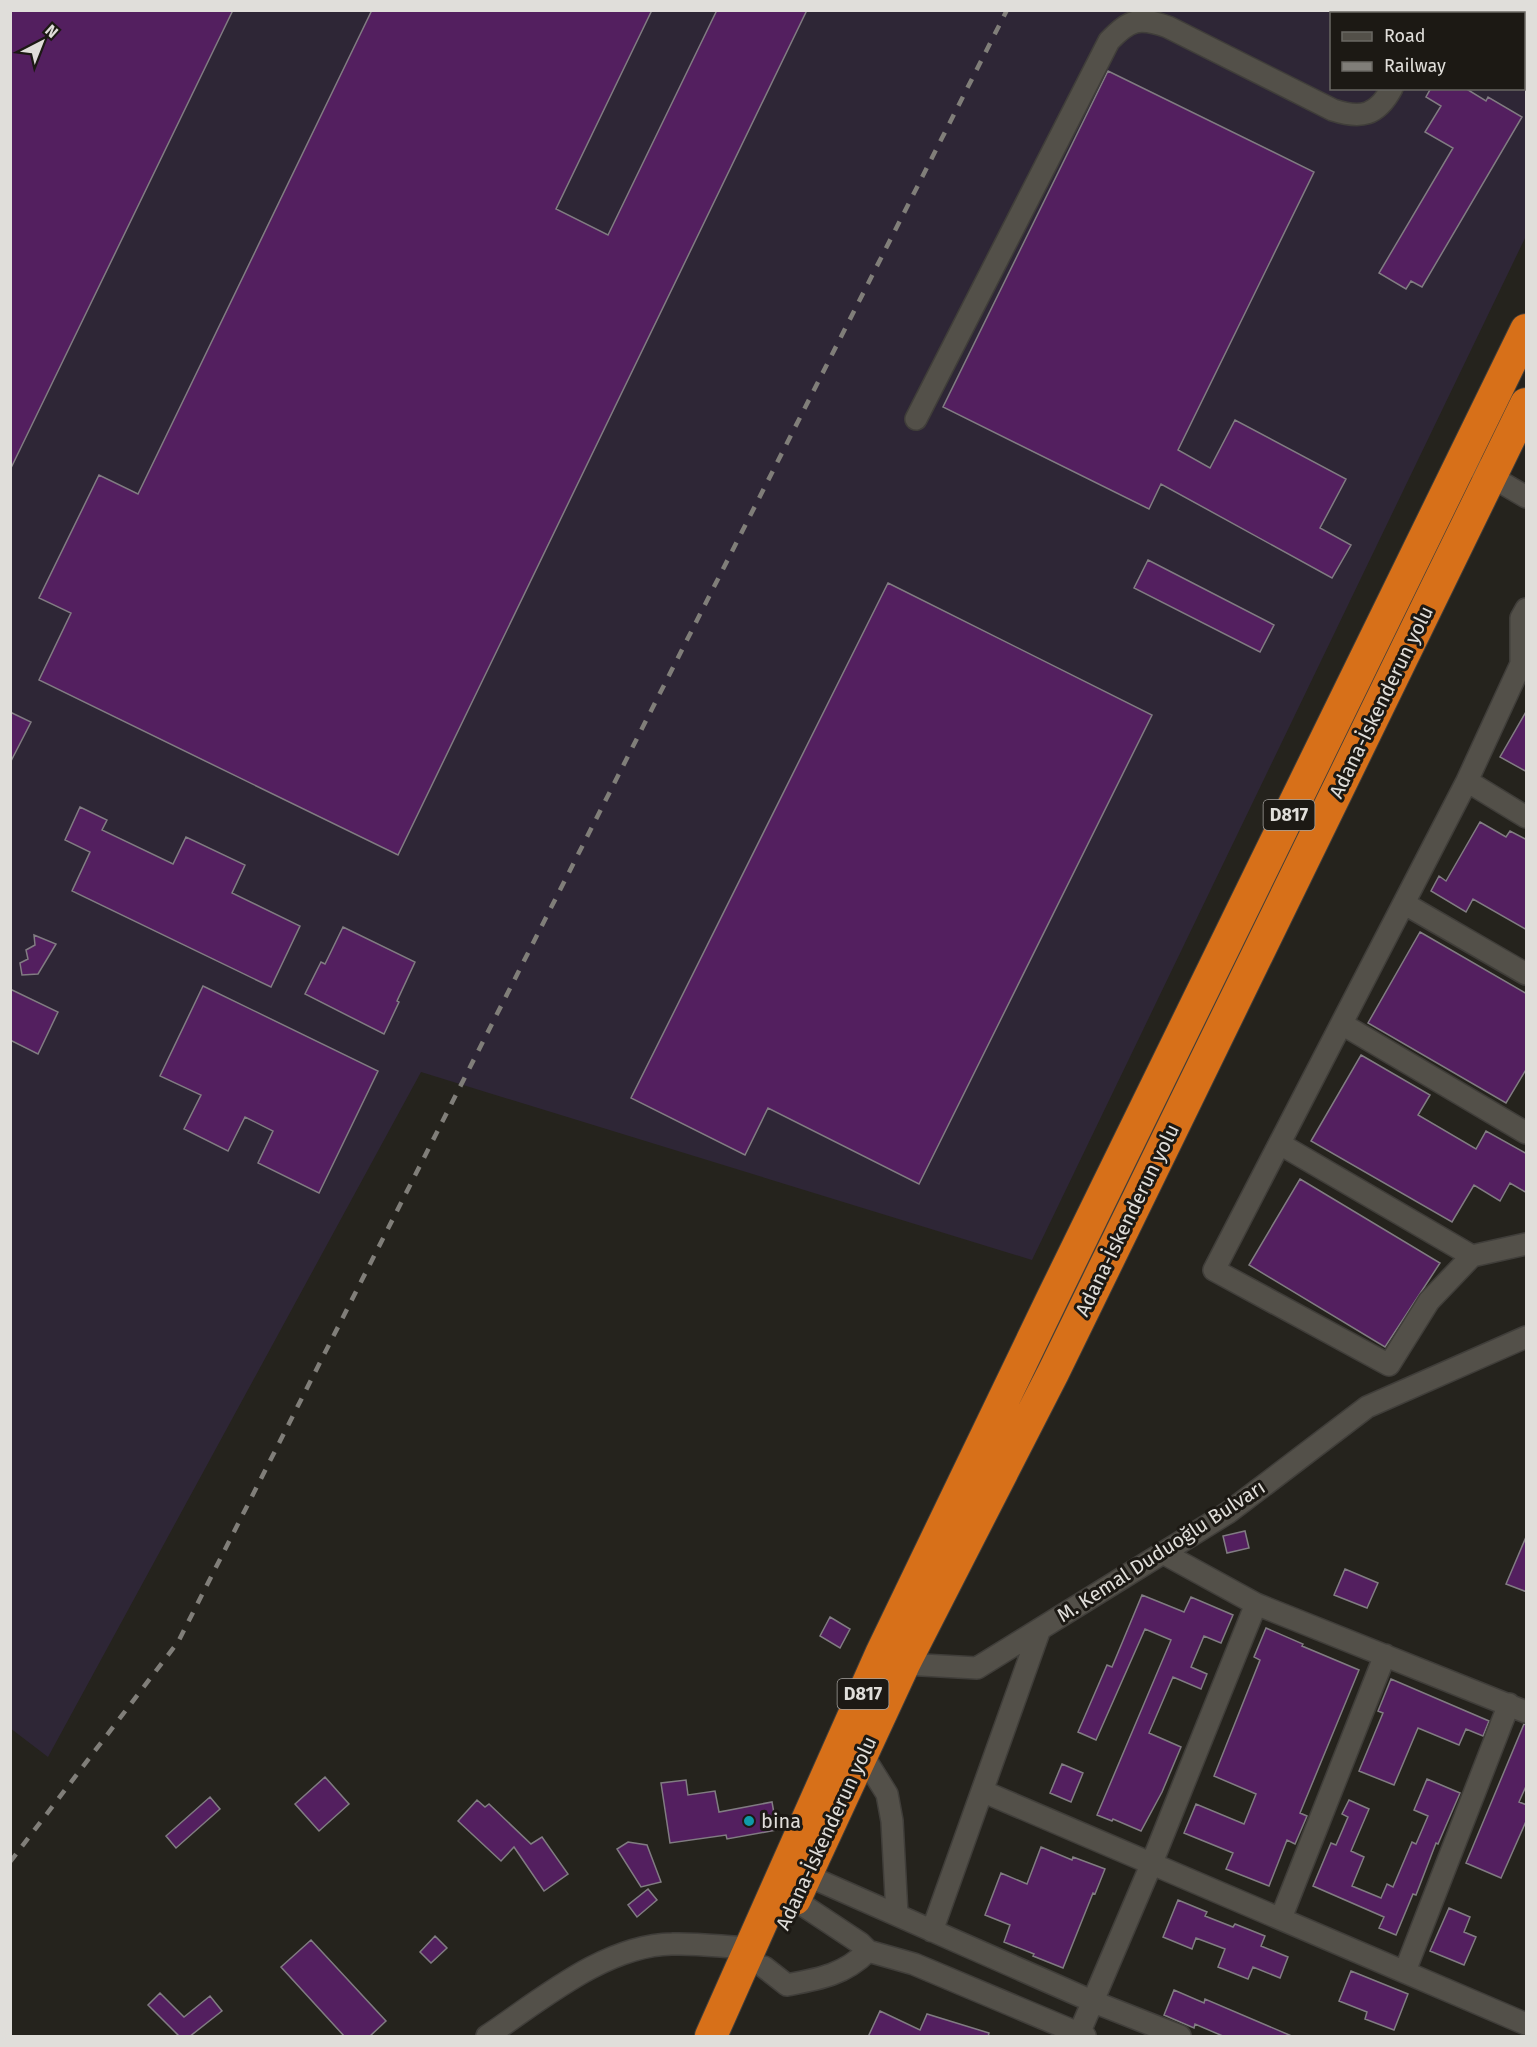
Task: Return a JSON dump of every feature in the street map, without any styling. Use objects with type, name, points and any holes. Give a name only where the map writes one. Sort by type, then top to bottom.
[{"type":"highway","name":"D817","points":[[711,2037],[757,1958],[892,1659],[1024,1356],[1527,330]]},
{"type":"highway","name":"Adana-İskenderun yolu","points":[[732,2037],[757,1958],[800,1888],[862,1754],[892,1659],[1053,1373],[1527,404]]},
{"type":"street","points":[[916,419],[1109,41],[1123,27],[1135,21],[1149,21],[1168,27],[1333,110],[1350,116],[1362,115],[1376,109],[1391,90]]},
{"type":"street","points":[[1463,460],[1527,497]]},
{"type":"street","points":[[1527,609],[1521,618],[1524,665],[1405,904],[1214,1270],[1389,1365],[1429,1301],[1472,1256],[1527,1244]]},
{"type":"street","points":[[1467,781],[1527,817]]},
{"type":"street","points":[[1405,904],[1527,974]]},
{"type":"street","points":[[1342,1024],[1527,1133]]},
{"type":"street","points":[[1280,1144],[1472,1256]]},
{"type":"street","name":"M. Kemal Duduoğlu Bulvarı","points":[[892,1659],[977,1668],[1229,1512],[1367,1407],[1527,1337]]},
{"type":"street","points":[[1163,1553],[1256,1604],[1518,1708],[1405,1971]]},
{"type":"street","points":[[800,1888],[868,1951],[914,1964],[1081,2036],[1256,1604]]},
{"type":"street","points":[[932,1931],[1040,1629]]},
{"type":"street","points":[[1281,1918],[1385,1655]]},
{"type":"street","points":[[862,1754],[887,1794],[891,1812],[897,1915]]},
{"type":"street","points":[[982,1791],[1527,2024]]},
{"type":"street","points":[[800,1888],[897,1915],[1094,2002],[1180,2037]]},
{"type":"street","points":[[487,2037],[591,1967],[620,1953],[671,1944],[757,1958],[787,1985],[826,1977],[856,1963],[868,1951]]},
{"type":"shaded area","points":[[10,11],[1526,11],[1526,236],[1032,1260],[421,1072],[48,1757],[10,1728]]},
{"type":"building","points":[[10,10],[233,10],[10,470]]},
{"type":"building","points":[[372,10],[652,10],[556,209],[608,235],[717,10],[807,10],[398,855],[39,680],[71,613],[39,598],[99,475],[138,494]]},
{"type":"building","points":[[1108,71],[1314,172],[1178,450],[1210,468],[1235,420],[1346,479],[1320,528],[1351,545],[1332,578],[1161,484],[1149,509],[943,407]]},
{"type":"building","points":[[1430,90],[1468,90],[1486,101],[1488,97],[1522,117],[1422,287],[1411,281],[1406,289],[1379,273],[1453,148],[1425,132],[1441,106],[1426,97]]},
{"type":"building","points":[[1148,560],[1274,625],[1260,652],[1134,588]]},
{"type":"building","points":[[888,583],[1152,715],[919,1184],[768,1108],[745,1155],[631,1098]]},
{"type":"building","points":[[1527,710],[1527,772],[1500,757]]},
{"type":"building","points":[[10,712],[31,722],[10,763]]},
{"type":"building","points":[[80,807],[107,820],[102,830],[173,864],[186,837],[245,865],[232,893],[300,926],[271,987],[72,891],[90,852],[65,840]]},
{"type":"building","points":[[1480,822],[1506,837],[1510,831],[1527,840],[1527,930],[1473,899],[1466,912],[1431,891],[1439,876],[1446,881]]},
{"type":"building","points":[[343,927],[415,962],[384,1034],[305,994],[321,962],[325,964]]},
{"type":"building","points":[[1420,932],[1527,994],[1527,1068],[1506,1103],[1368,1023]]},
{"type":"building","points":[[34,935],[56,944],[38,974],[22,975],[20,963],[28,959],[26,950],[35,945]]},
{"type":"building","points":[[203,986],[378,1071],[319,1193],[258,1163],[273,1131],[245,1117],[228,1151],[184,1129],[201,1095],[160,1076]]},
{"type":"building","points":[[10,989],[58,1012],[38,1054],[10,1040]]},
{"type":"building","points":[[1361,1055],[1430,1095],[1418,1115],[1476,1149],[1486,1131],[1527,1154],[1527,1193],[1510,1183],[1500,1201],[1474,1185],[1452,1222],[1311,1141]]},
{"type":"building","points":[[1300,1179],[1440,1263],[1385,1347],[1249,1265]]},
{"type":"building","points":[[1245,1531],[1249,1548],[1227,1553],[1223,1536]]},
{"type":"building","points":[[1527,1537],[1527,1592],[1506,1584]]},
{"type":"building","points":[[1345,1569],[1378,1583],[1367,1608],[1334,1595]]},
{"type":"building","points":[[1142,1595],[1184,1612],[1191,1597],[1233,1615],[1221,1643],[1204,1636],[1191,1667],[1207,1674],[1201,1689],[1173,1677],[1149,1733],[1181,1747],[1162,1792],[1141,1831],[1097,1815],[1171,1640],[1145,1629],[1096,1740],[1078,1732],[1107,1665],[1112,1667]]},
{"type":"building","points":[[830,1617],[850,1629],[840,1648],[820,1636]]},
{"type":"building","points":[[1266,1628],[1359,1670],[1300,1813],[1307,1816],[1295,1844],[1287,1840],[1269,1886],[1226,1869],[1233,1853],[1184,1833],[1196,1804],[1244,1824],[1256,1794],[1214,1776],[1260,1660],[1254,1657]]},
{"type":"building","points":[[1391,1679],[1489,1721],[1483,1736],[1466,1729],[1459,1745],[1418,1728],[1394,1785],[1359,1771],[1383,1713],[1378,1711]]},
{"type":"building","points":[[1524,1724],[1527,1725],[1527,1784],[1519,1802],[1527,1805],[1527,1819],[1501,1878],[1466,1863]]},
{"type":"building","points":[[1062,1764],[1083,1773],[1071,1802],[1050,1793]]},
{"type":"building","points":[[325,1777],[349,1804],[319,1831],[295,1804]]},
{"type":"building","points":[[1427,1779],[1460,1793],[1396,1935],[1379,1928],[1384,1917],[1313,1886],[1331,1843],[1336,1845],[1348,1817],[1342,1814],[1349,1800],[1369,1809],[1351,1851],[1364,1857],[1352,1886],[1381,1898],[1387,1884],[1393,1887],[1412,1842],[1416,1844],[1428,1816],[1414,1810]]},
{"type":"building","points":[[686,1780],[688,1795],[715,1791],[719,1812],[772,1802],[777,1830],[727,1839],[726,1835],[670,1843],[661,1783]]},
{"type":"building","points":[[210,1797],[220,1809],[176,1848],[166,1836]]},
{"type":"building","points":[[477,1800],[485,1807],[489,1804],[531,1844],[542,1837],[568,1874],[544,1891],[514,1847],[501,1861],[458,1821]]},
{"type":"building","points":[[628,1842],[647,1845],[661,1882],[641,1887],[617,1849]]},
{"type":"building","points":[[1041,1847],[1072,1860],[1073,1857],[1105,1869],[1063,1968],[1004,1942],[1010,1925],[985,1915],[1001,1873],[1027,1884]]},
{"type":"building","points":[[648,1889],[657,1900],[637,1917],[628,1905]]},
{"type":"building","points":[[1178,1900],[1207,1912],[1205,1916],[1233,1927],[1235,1924],[1265,1936],[1261,1946],[1288,1957],[1280,1978],[1253,1967],[1248,1979],[1218,1967],[1225,1949],[1196,1938],[1192,1949],[1163,1937]]},
{"type":"building","points":[[1449,1908],[1470,1917],[1464,1932],[1476,1937],[1464,1965],[1430,1951]]},
{"type":"building","points":[[435,1936],[447,1948],[431,1963],[420,1952]]},
{"type":"building","points":[[311,1940],[386,2021],[369,2037],[345,2037],[281,1967]]},
{"type":"building","points":[[1351,1971],[1408,1994],[1394,2030],[1365,2019],[1367,2012],[1339,2001]]},
{"type":"building","points":[[1174,1990],[1204,2003],[1205,1999],[1294,2037],[1225,2037],[1195,2024],[1194,2028],[1164,2015]]},
{"type":"building","points":[[160,1993],[184,2017],[210,1996],[222,2011],[189,2037],[180,2037],[148,2005]]},
{"type":"building","points":[[880,2011],[920,2030],[927,2014],[989,2033],[988,2037],[868,2037]]},
{"type":"railway","points":[[10,1862],[178,1642],[1007,10]]},
{"type":"place","name":"bina","points":[[749,1821]]}]
